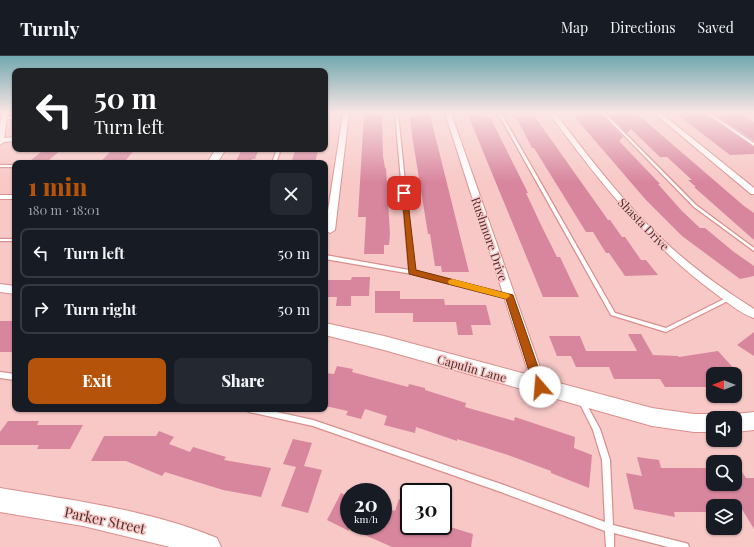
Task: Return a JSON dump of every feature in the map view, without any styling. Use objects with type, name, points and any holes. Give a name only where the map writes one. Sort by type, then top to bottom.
[{"type":"street","points":[[330,230],[343,136]]},
{"type":"street","name":"Rushmore Drive","points":[[456,136],[540,387]]},
{"type":"street","name":"Shasta Drive","points":[[570,136],[618,198],[647,230],[684,264],[754,314]]},
{"type":"street","points":[[685,136],[754,192]]},
{"type":"street","points":[[0,141],[12,139]]},
{"type":"street","points":[[0,197],[12,197]]},
{"type":"street","points":[[0,288],[12,290]]},
{"type":"street","name":"Capulin Lane","points":[[328,330],[384,343],[652,417],[694,423],[706,423]]},
{"type":"street","name":"Parker Street","points":[[0,500],[83,514],[150,529],[208,547]]},
{"type":"lane","points":[[398,136],[412,272]]},
{"type":"lane","points":[[512,136],[613,314],[666,330],[730,298]]},
{"type":"lane","points":[[626,136],[695,206],[754,250]]},
{"type":"lane","points":[[741,136],[754,145]]},
{"type":"lane","points":[[0,166],[12,166]]},
{"type":"lane","points":[[0,240],[12,240]]},
{"type":"lane","points":[[328,258],[412,272],[510,297]]},
{"type":"lane","points":[[0,375],[12,377]]},
{"type":"lane","points":[[580,398],[596,429],[606,460],[610,547]]},
{"type":"lane","points":[[263,412],[313,423],[501,488],[609,528],[685,547]]},
{"type":"building","points":[[363,136],[383,136],[390,234],[389,245],[384,245],[384,254],[364,254],[366,217],[358,217]]},
{"type":"building","points":[[412,136],[435,136],[469,272],[442,272],[441,266],[435,266],[430,234],[428,234]]},
{"type":"building","points":[[477,136],[499,136],[528,193],[526,193],[542,227],[557,257],[560,257],[579,297],[543,297]]},
{"type":"building","points":[[526,136],[548,136],[608,220],[610,220],[622,237],[625,237],[641,260],[646,260],[658,275],[625,276],[609,253],[606,253],[593,232],[586,232],[534,148],[532,148]]},
{"type":"building","points":[[591,136],[622,136],[623,137],[619,141],[660,184],[658,184],[681,210],[700,228],[705,228],[754,266],[754,276],[740,279],[682,236],[646,200]]},
{"type":"building","points":[[638,136],[663,136],[754,213],[754,240],[694,187],[696,187],[688,180],[692,180],[667,157],[660,157]]},
{"type":"building","points":[[705,136],[738,136],[754,147],[754,154],[730,155]]},
{"type":"building","points":[[747,136],[754,136],[754,141]]},
{"type":"building","points":[[41,152],[58,152],[49,160],[31,160]]},
{"type":"building","points":[[110,152],[133,152],[126,160],[102,160]]},
{"type":"building","points":[[240,152],[258,152],[255,159],[236,160]]},
{"type":"building","points":[[295,152],[318,152],[316,160],[292,160]]},
{"type":"building","points":[[352,277],[370,277],[369,296],[351,296],[351,306],[336,306],[337,297],[328,297],[328,280],[351,280]]},
{"type":"building","points":[[375,291],[400,291],[400,299],[444,299],[445,305],[486,305],[491,325],[471,325],[473,335],[458,335],[456,322],[413,322],[413,313],[375,313]]},
{"type":"building","points":[[0,321],[12,321],[12,352],[0,352]]},
{"type":"building","points":[[754,332],[754,356],[737,345]]},
{"type":"building","points":[[628,334],[641,334],[653,355],[679,357],[718,351],[733,367],[706,367],[706,387],[665,387],[660,379],[614,379],[609,367],[576,367],[571,356],[557,356],[549,336],[580,336],[586,351],[637,351]]},
{"type":"building","points":[[337,366],[353,369],[352,372],[408,387],[409,384],[425,388],[425,390],[466,403],[465,407],[514,421],[515,417],[575,437],[574,448],[592,455],[589,488],[551,473],[551,471],[508,455],[457,439],[457,441],[416,427],[415,433],[384,425],[387,416],[365,409],[361,419],[346,415],[348,411],[328,407],[328,373],[334,374]]},
{"type":"building","points":[[8,421],[39,421],[37,425],[83,425],[70,449],[37,449],[39,445],[0,445],[0,432]]},
{"type":"building","points":[[159,431],[174,437],[169,444],[190,452],[193,447],[226,457],[224,460],[271,468],[261,497],[223,490],[165,472],[162,476],[126,461],[91,461],[104,436],[156,436]]},
{"type":"building","points":[[293,439],[312,443],[304,466],[322,470],[308,513],[281,506],[296,467],[283,464]]},
{"type":"building","points":[[637,457],[659,460],[661,468],[706,468],[706,491],[742,491],[742,472],[746,478],[754,478],[754,529],[742,509],[742,499],[706,499],[706,512],[674,512],[675,517],[634,509],[626,473],[642,476]]},
{"type":"building","points":[[340,495],[340,526],[327,520]]},
{"type":"building","points":[[399,499],[400,535],[452,535],[452,528],[473,534],[471,547],[392,547],[365,535],[392,535],[392,510],[395,511]]},
{"type":"slow traffic","points":[[453,282],[506,296]]},
{"type":"route","points":[[404,193],[412,272],[510,297],[540,387]]}]
